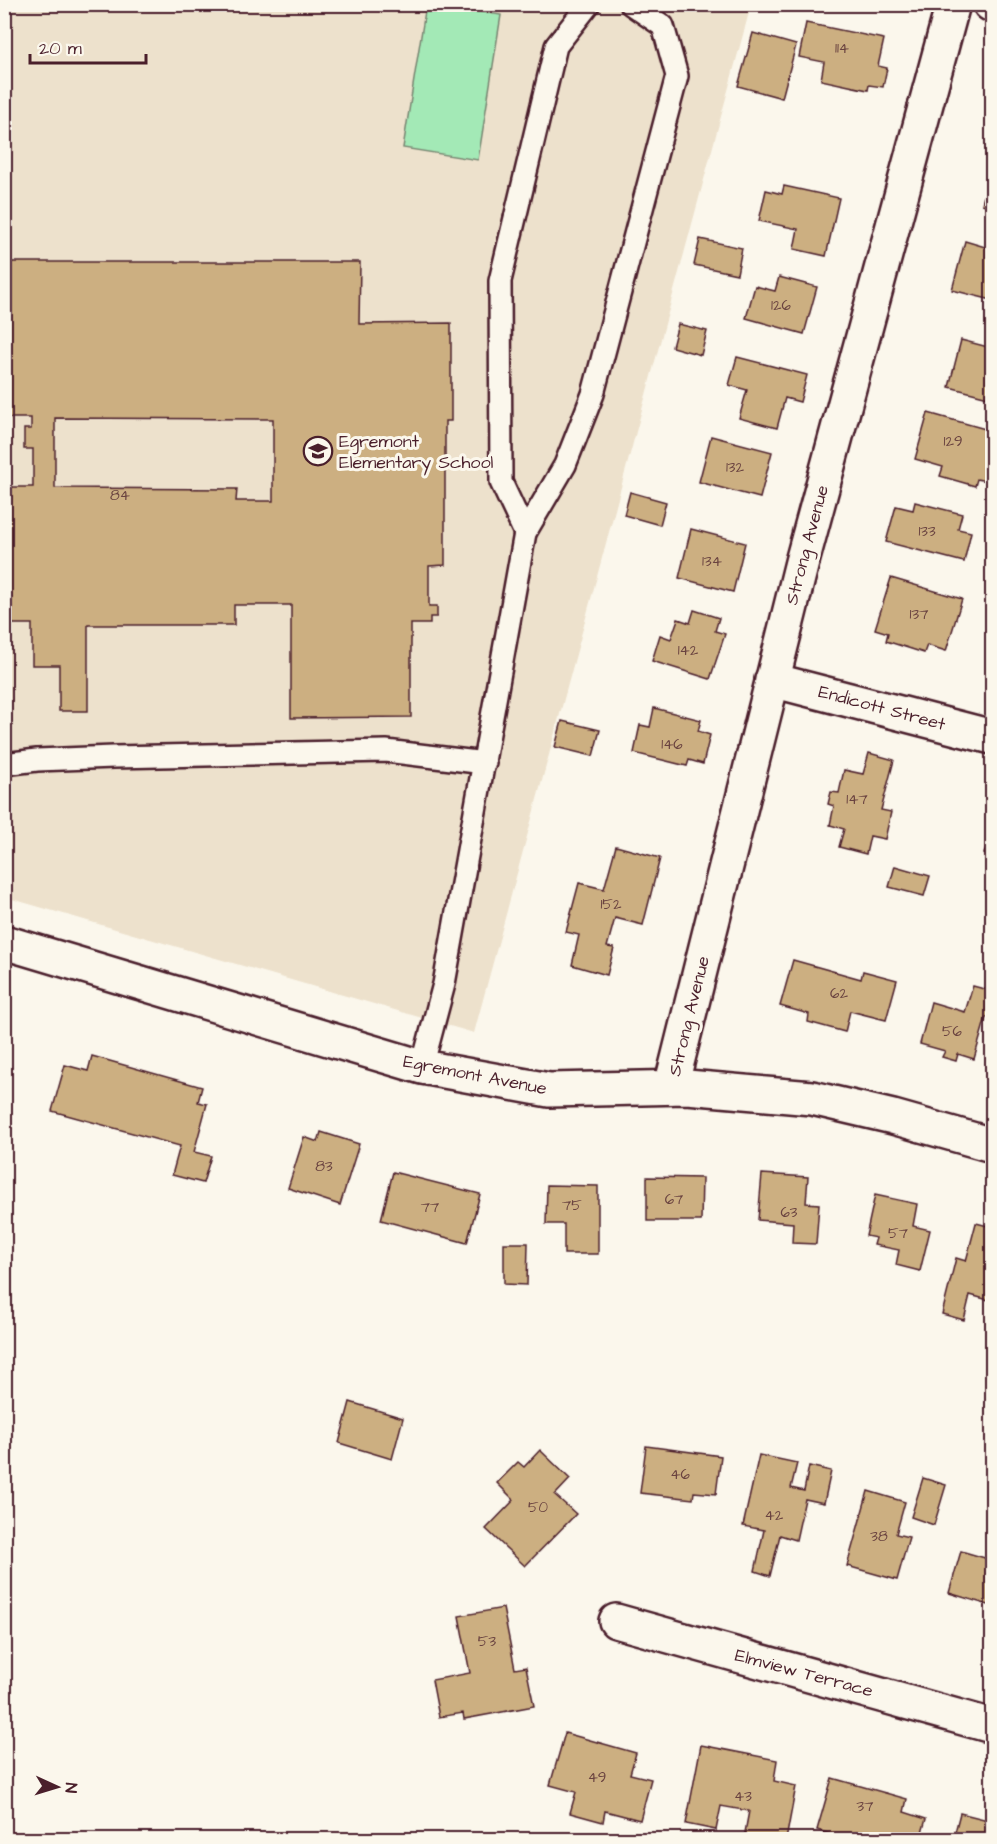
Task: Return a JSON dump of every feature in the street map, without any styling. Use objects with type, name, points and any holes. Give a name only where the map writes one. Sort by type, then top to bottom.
[{"type":"street","name":"Strong Avenue","points":[[671,1087],[805,551],[952,4]]},
{"type":"street","name":"Endicott Street","points":[[772,680],[993,737]]},
{"type":"street","name":"Egremont Avenue","points":[[4,942],[422,1067],[549,1090],[687,1087],[813,1098],[893,1117],[993,1145]]},
{"type":"street","name":"Elmview Terrace","points":[[615,1621],[993,1726]]},
{"type":"lane","points":[[525,533],[501,482],[500,281],[556,46],[589,4]]},
{"type":"lane","points":[[422,1067],[444,984],[525,533],[565,465],[593,394],[677,76],[663,27],[631,4]]},
{"type":"lane","points":[[4,764],[37,760],[114,757],[386,751],[485,763]]},
{"type":"shaded area","name":"Egremont Elementary School","points":[[4,5],[751,5],[474,1033],[5,897]]},
{"type":"green space","points":[[426,5],[440,5],[501,15],[478,160],[403,148]]},
{"type":"building","points":[[806,23],[884,39],[878,66],[887,68],[883,87],[869,85],[868,90],[821,80],[824,62],[799,57]]},
{"type":"building","points":[[753,33],[796,45],[782,98],[738,86]]},
{"type":"building","points":[[990,171],[992,171],[992,207],[982,204]]},
{"type":"building","points":[[784,186],[839,198],[826,256],[794,249],[798,229],[759,221],[766,190],[782,194]]},
{"type":"building","points":[[700,239],[742,248],[737,274],[694,265]]},
{"type":"building","points":[[965,241],[992,249],[992,300],[952,290]]},
{"type":"building","points":[[4,262],[360,262],[359,324],[451,323],[451,421],[445,421],[445,565],[429,566],[429,606],[437,606],[437,617],[430,617],[430,624],[411,624],[411,717],[291,718],[291,605],[234,605],[234,625],[88,625],[88,711],[59,711],[59,665],[32,665],[32,624],[4,624],[4,487],[33,487],[33,449],[24,449],[24,429],[31,429],[31,418],[4,418]],"holes":[[[55,418],[273,419],[273,501],[236,501],[237,489],[55,488]]]},
{"type":"building","points":[[779,277],[817,287],[804,334],[746,318],[755,286],[775,291]]},
{"type":"building","points":[[678,324],[707,331],[701,355],[672,347]]},
{"type":"building","points":[[961,340],[992,348],[992,398],[949,387]]},
{"type":"building","points":[[737,357],[807,375],[800,402],[785,398],[777,428],[739,418],[747,390],[729,385]]},
{"type":"building","points":[[928,413],[989,430],[983,452],[992,455],[987,481],[977,479],[975,486],[940,476],[943,467],[915,459]]},
{"type":"building","points":[[711,436],[772,452],[760,498],[699,482]]},
{"type":"building","points":[[630,492],[666,502],[660,525],[624,515]]},
{"type":"building","points":[[915,502],[962,514],[958,529],[971,532],[964,562],[886,542],[896,506],[913,510]]},
{"type":"building","points":[[691,529],[745,543],[733,592],[679,578]]},
{"type":"building","points":[[891,578],[962,599],[946,651],[927,645],[924,653],[886,641],[888,633],[875,629]]},
{"type":"building","points":[[694,610],[719,618],[715,631],[725,634],[710,679],[652,661],[660,635],[671,639],[678,619],[690,623]]},
{"type":"building","points":[[654,708],[701,720],[698,731],[710,735],[703,764],[689,760],[687,766],[634,753],[640,725],[650,727]]},
{"type":"building","points":[[562,721],[600,730],[593,756],[555,747]]},
{"type":"building","points":[[869,753],[894,760],[881,810],[891,812],[885,839],[870,836],[866,854],[839,847],[844,829],[830,825],[834,806],[828,804],[831,792],[839,793],[844,770],[863,774]]},
{"type":"building","points":[[992,827],[992,857],[984,854]]},
{"type":"building","points":[[616,846],[660,858],[643,925],[615,918],[607,947],[614,948],[607,975],[572,965],[579,935],[566,932],[579,883],[604,889]]},
{"type":"building","points":[[895,866],[930,876],[924,896],[889,887]]},
{"type":"building","points":[[793,960],[861,979],[863,971],[897,980],[886,1020],[850,1011],[845,1032],[808,1022],[809,1014],[780,1006]]},
{"type":"building","points":[[973,986],[992,991],[992,1019],[986,1017],[974,1059],[958,1054],[956,1061],[942,1057],[945,1051],[920,1044],[931,1002],[965,1012]]},
{"type":"building","points":[[92,1056],[202,1087],[198,1102],[207,1104],[194,1152],[211,1156],[203,1183],[172,1175],[180,1146],[52,1111],[65,1065],[88,1071]]},
{"type":"building","points":[[321,1132],[359,1144],[340,1205],[288,1188],[304,1137],[318,1142]]},
{"type":"building","points":[[393,1172],[480,1194],[467,1243],[381,1220]]},
{"type":"building","points":[[762,1174],[808,1177],[806,1203],[819,1204],[816,1244],[792,1243],[793,1223],[758,1220]]},
{"type":"building","points":[[647,1177],[702,1178],[701,1221],[647,1221]]},
{"type":"building","points":[[547,1185],[598,1186],[598,1254],[564,1254],[564,1224],[546,1224]]},
{"type":"building","points":[[875,1195],[917,1204],[913,1226],[930,1230],[920,1271],[896,1265],[899,1250],[874,1245],[876,1238],[866,1236]]},
{"type":"building","points":[[976,1223],[992,1227],[992,1301],[970,1295],[964,1320],[942,1314],[956,1258],[966,1261]]},
{"type":"building","points":[[504,1243],[528,1243],[527,1285],[504,1284]]},
{"type":"building","points":[[350,1402],[403,1418],[392,1459],[339,1443]]},
{"type":"building","points":[[646,1446],[721,1456],[716,1494],[694,1492],[693,1499],[640,1493]]},
{"type":"building","points":[[540,1450],[570,1479],[555,1495],[576,1514],[525,1566],[486,1529],[514,1500],[497,1483],[518,1462],[524,1467]]},
{"type":"building","points":[[759,1455],[797,1463],[791,1488],[804,1491],[809,1466],[831,1471],[824,1503],[805,1499],[796,1540],[780,1535],[770,1576],[755,1571],[764,1530],[743,1526]]},
{"type":"building","points":[[923,1478],[946,1485],[934,1525],[911,1517]]},
{"type":"building","points":[[868,1491],[905,1502],[896,1534],[909,1537],[897,1580],[847,1566]]},
{"type":"building","points":[[961,1551],[992,1560],[992,1606],[949,1593]]},
{"type":"building","points":[[503,1608],[515,1669],[526,1667],[534,1706],[464,1719],[463,1713],[439,1717],[432,1680],[470,1673],[459,1616]]},
{"type":"building","points":[[565,1733],[636,1753],[630,1774],[651,1779],[640,1820],[605,1811],[603,1822],[570,1813],[576,1792],[550,1785]]},
{"type":"building","points":[[701,1745],[777,1760],[774,1781],[796,1786],[786,1840],[744,1838],[749,1811],[721,1806],[716,1830],[686,1824]]},
{"type":"building","points":[[832,1778],[907,1799],[904,1812],[926,1819],[920,1840],[851,1840],[817,1830]]},
{"type":"building","points":[[960,1813],[992,1821],[992,1840],[953,1840]]},
{"type":"place","name":"Egremont Elementary School","points":[[318,451]]}]
